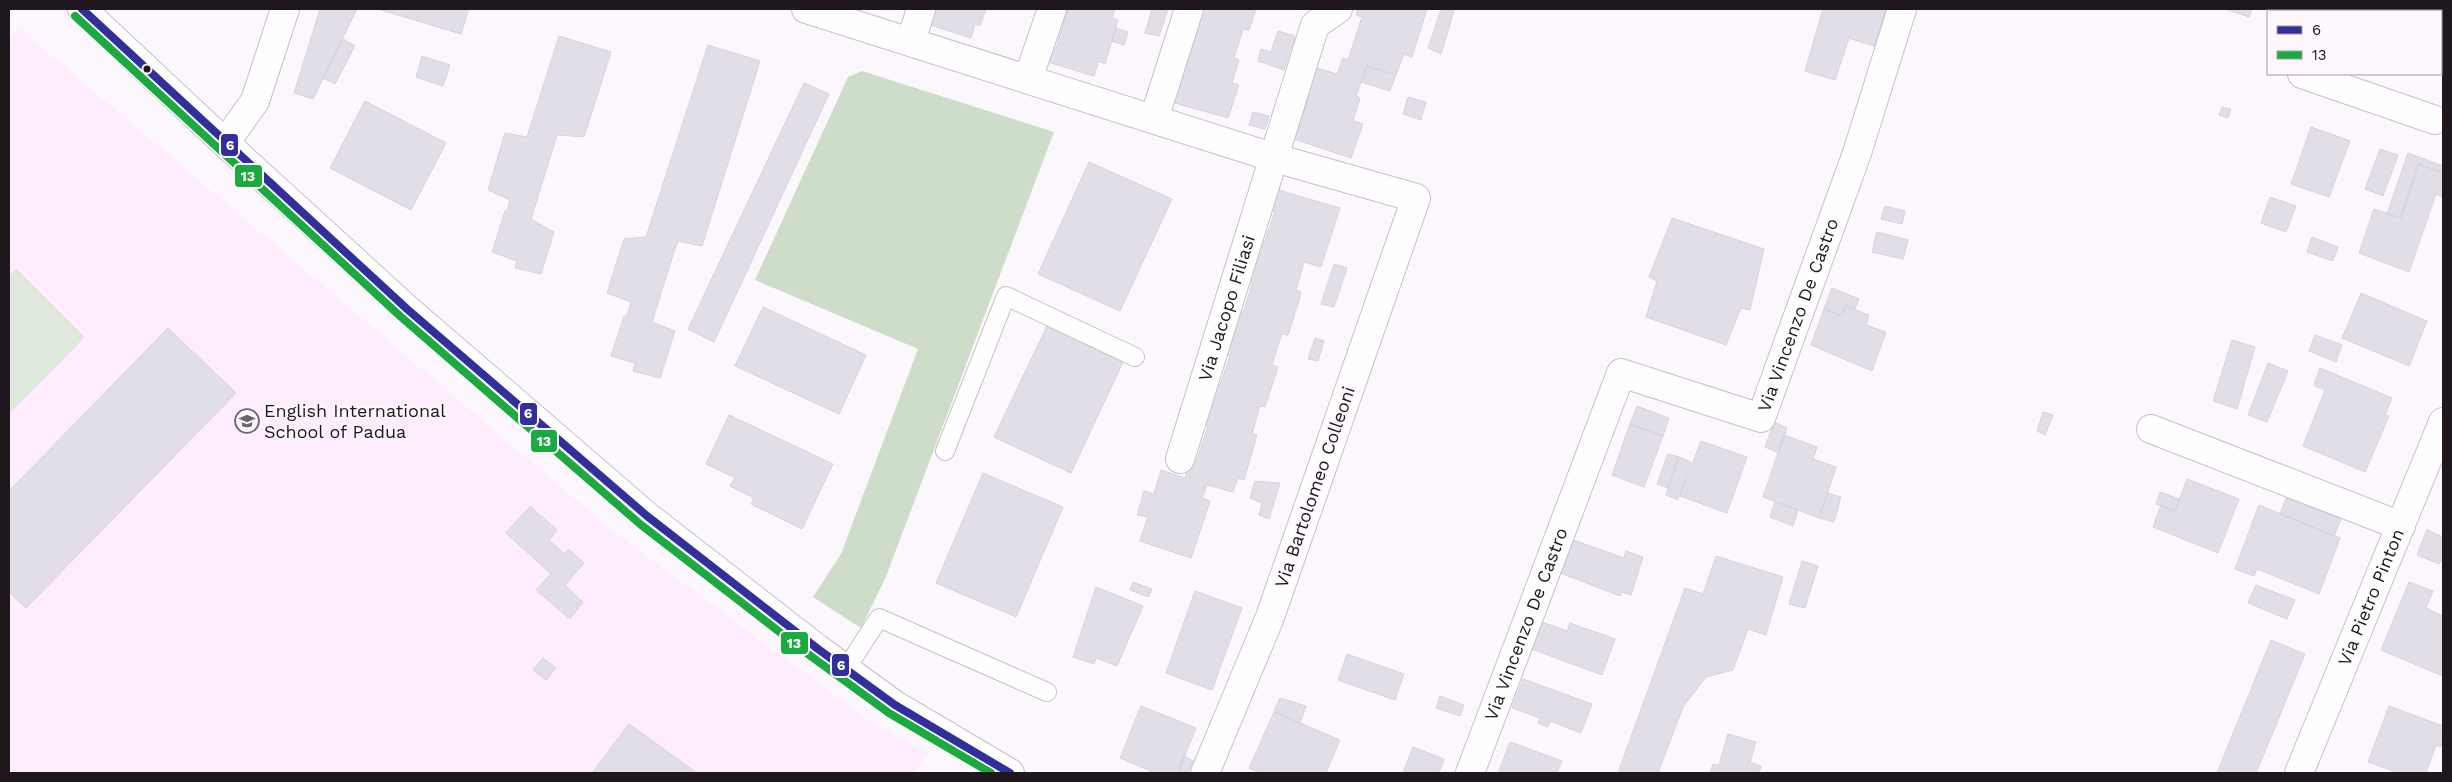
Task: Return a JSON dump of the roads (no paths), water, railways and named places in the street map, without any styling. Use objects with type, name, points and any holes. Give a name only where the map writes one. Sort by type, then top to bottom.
[{"type":"street","points":[[82,9],[407,309],[647,516],[846,669],[896,705],[1010,773]]},
{"type":"street","points":[[225,143],[242,123],[255,101],[285,9]]},
{"type":"street","points":[[806,9],[1275,158]]},
{"type":"street","points":[[911,41],[921,9]]},
{"type":"street","points":[[1028,79],[1052,9]]},
{"type":"street","points":[[1154,119],[1189,9]]},
{"type":"street","name":"Via Jacopo Filiasi","points":[[1180,459],[1315,25],[1338,9]]},
{"type":"street","name":"Via Vincenzo De Castro","points":[[1470,773],[1621,373],[1760,418],[1857,154],[1902,9]]},
{"type":"street","points":[[2306,75],[2441,113]]},
{"type":"street","name":"Via Bartolomeo Colleoni","points":[[1206,773],[1270,617],[1416,198],[1275,158]]},
{"type":"street","name":"Via Pietro Pinton","points":[[2299,773],[2443,422]]},
{"type":"street","points":[[2151,429],[2401,526]]},
{"type":"lane","points":[[945,451],[1006,296],[1135,357]]},
{"type":"lane","points":[[846,669],[879,618],[1047,692]]},
{"type":"place","name":"English International School of Padua","points":[[247,421]]}]
